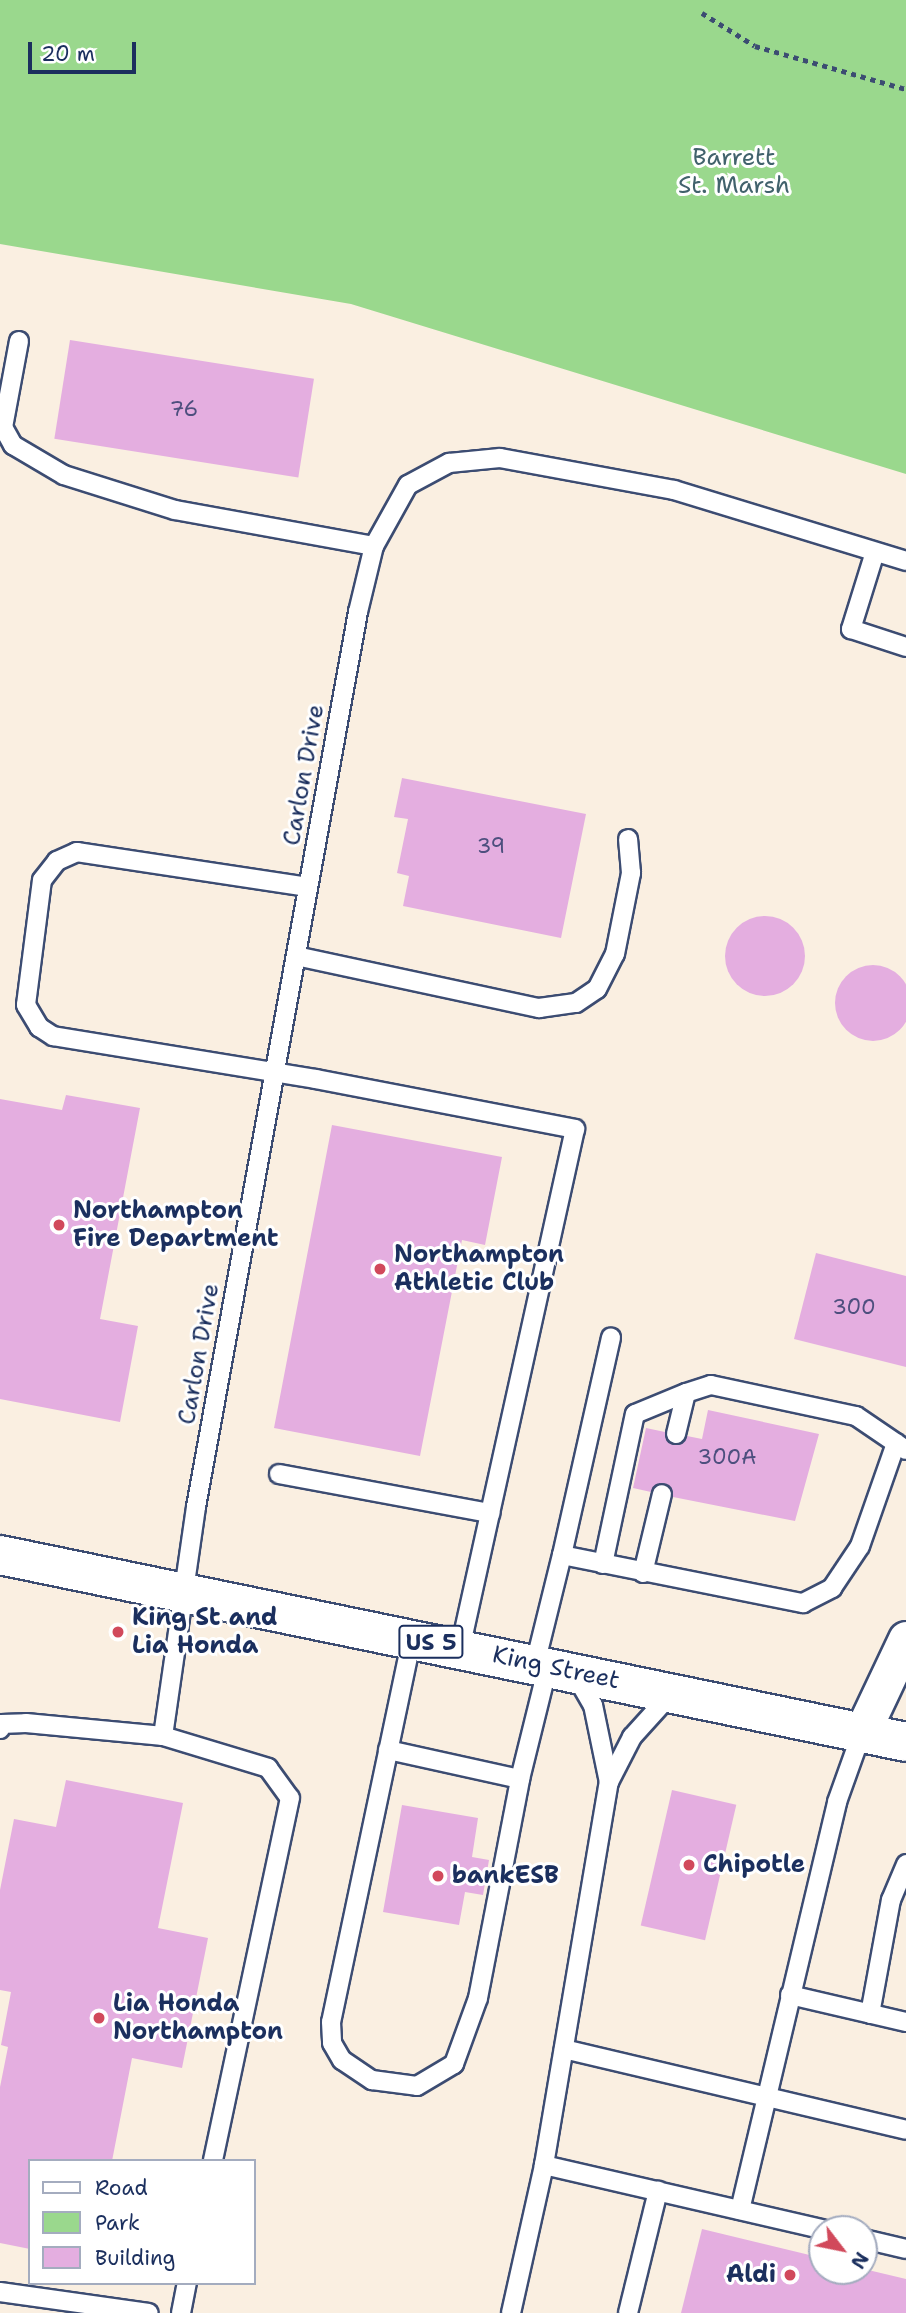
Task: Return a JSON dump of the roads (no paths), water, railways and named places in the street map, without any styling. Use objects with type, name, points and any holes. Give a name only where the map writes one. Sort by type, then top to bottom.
[{"type":"main road","name":"King Street","points":[[0,1555],[906,1742]]},
{"type":"street","points":[[862,1732],[906,1639]]},
{"type":"lane","points":[[19,341],[3,427],[13,445],[64,475],[175,510],[374,546]]},
{"type":"lane","name":"Carlon Drive","points":[[163,1736],[183,1593],[275,1072],[374,546],[408,485],[449,463],[500,458],[674,490],[906,561]]},
{"type":"lane","points":[[875,552],[851,629],[906,647]]},
{"type":"lane","points":[[296,956],[538,1008],[576,1003],[597,989],[615,954],[631,873],[628,839]]},
{"type":"lane","points":[[308,887],[77,852],[57,861],[42,880],[26,1005],[39,1027],[53,1036],[74,1041],[275,1072],[575,1129],[460,1648]]},
{"type":"lane","points":[[412,1639],[331,2022],[332,2043],[342,2060],[372,2080],[417,2086],[454,2064],[478,1998],[520,1779],[552,1667],[562,1555],[611,1337]]},
{"type":"lane","points":[[562,1555],[643,1573],[803,1603],[832,1588],[860,1546],[901,1447],[856,1416],[711,1385],[635,1414],[603,1564]]},
{"type":"lane","points":[[676,1434],[686,1394]]},
{"type":"lane","points":[[279,1474],[490,1513]]},
{"type":"lane","points":[[643,1573],[662,1494]]},
{"type":"lane","points":[[552,1667],[593,1705],[609,1782]]},
{"type":"lane","points":[[511,2313],[544,2165],[609,1782],[632,1737],[674,1693]]},
{"type":"lane","points":[[0,1726],[163,1736],[268,1768],[290,1798],[213,2159]]},
{"type":"lane","points":[[740,2210],[837,1802],[862,1732]]},
{"type":"lane","points":[[388,1751],[520,1779]]},
{"type":"lane","points":[[870,2014],[891,1900],[906,1864]]},
{"type":"lane","points":[[790,1995],[906,2022]]},
{"type":"lane","points":[[564,2049],[906,2130]]},
{"type":"lane","points":[[544,2165],[808,2226]]},
{"type":"lane","points":[[628,2313],[659,2191]]},
{"type":"lane","points":[[878,2242],[906,2249]]},
{"type":"lane","points":[[181,2313],[187,2285]]},
{"type":"lane","points":[[0,2292],[149,2313]]},
{"type":"place","name":"Northampton Fire Department","points":[[59,1225]]},
{"type":"place","name":"Northampton Athletic Club","points":[[380,1269]]},
{"type":"place","name":"King St and Lia Honda","points":[[118,1632]]},
{"type":"place","name":"Chipotle","points":[[689,1865]]},
{"type":"place","name":"bankESB","points":[[438,1876]]},
{"type":"place","name":"Lia Honda Northampton","points":[[99,2018]]},
{"type":"place","name":"Aldi","points":[[790,2275]]},
{"type":"park label","name":"Barrett St. Marsh","points":[[734,172]]}]
